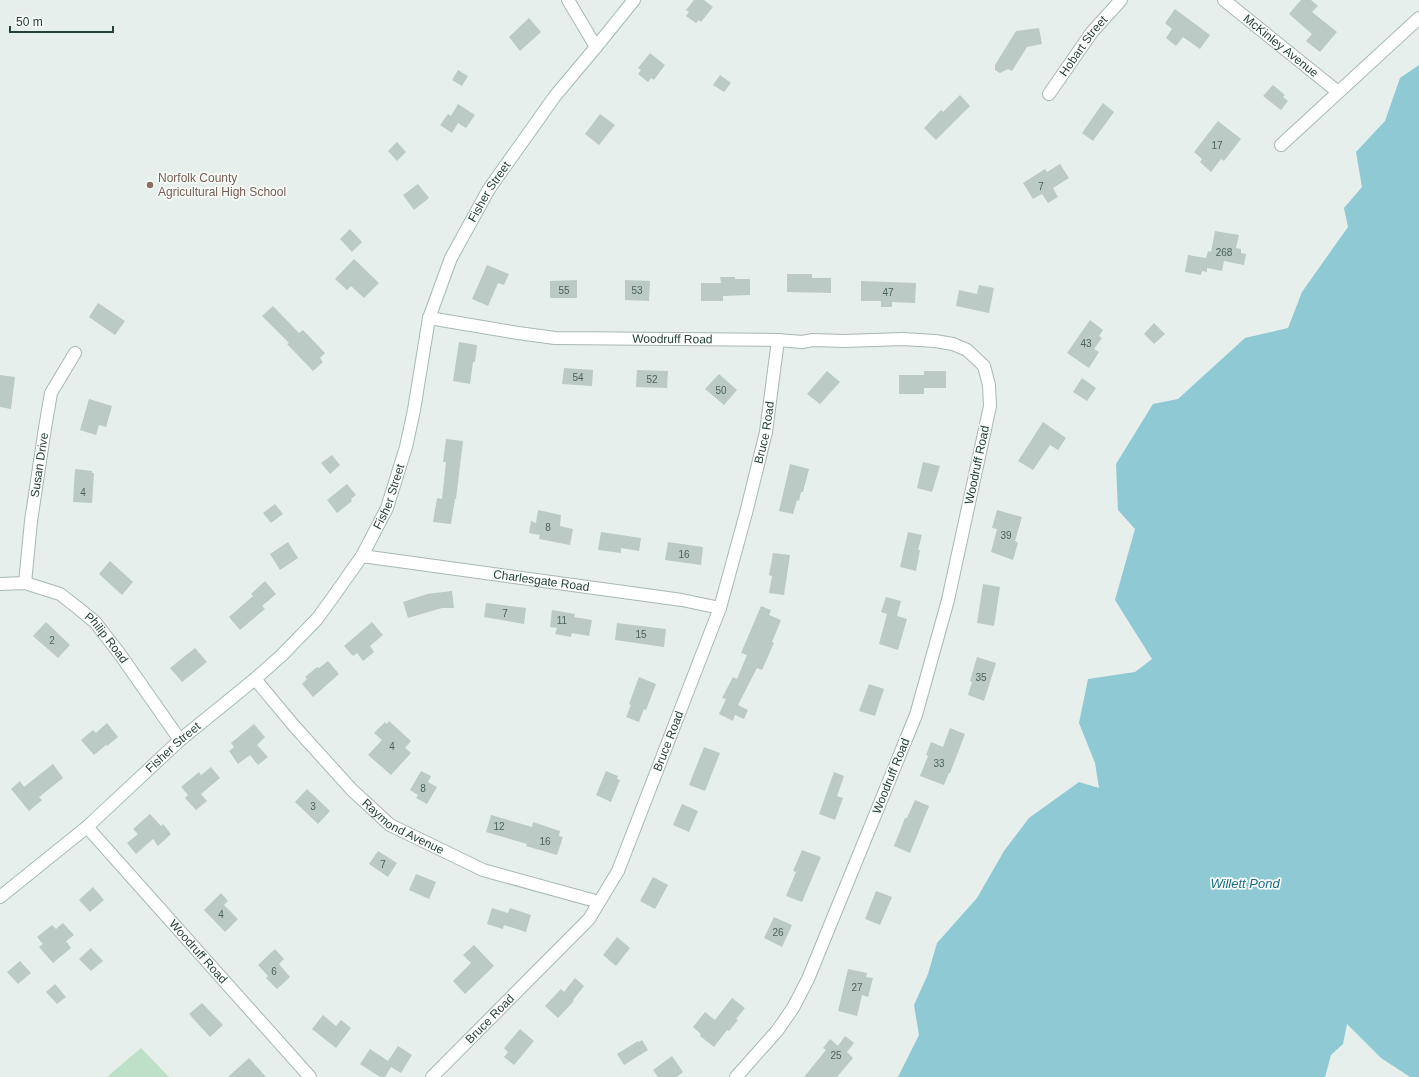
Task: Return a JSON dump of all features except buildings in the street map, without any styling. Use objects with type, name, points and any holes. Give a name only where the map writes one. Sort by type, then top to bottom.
[{"type":"street","points":[[568,0],[596,47]]},
{"type":"street","name":"Fisher Street","points":[[0,897],[86,827],[180,740],[281,656],[317,619],[362,556],[387,508],[406,447],[414,410],[429,318],[451,258],[489,189],[555,96],[634,0]]},
{"type":"street","name":"Hobart Street","points":[[1049,94],[1092,32],[1121,0]]},
{"type":"street","name":"McKinley Avenue","points":[[1224,0],[1338,92]]},
{"type":"street","points":[[1281,144],[1419,18]]},
{"type":"street","name":"Woodruff Road","points":[[429,318],[555,338],[778,340],[802,342],[813,340],[844,341],[903,339],[936,341],[953,344],[967,350],[984,366],[989,385],[990,406],[948,600],[916,715],[808,979],[793,1008],[777,1031],[736,1077]]},
{"type":"street","name":"Bruce Road","points":[[432,1077],[589,919],[618,872],[720,608],[766,432],[778,340]]},
{"type":"street","name":"Susan Drive","points":[[25,583],[31,521],[51,393],[75,353]]},
{"type":"street","name":"Charlesgate Road","points":[[362,556],[682,600],[720,608]]},
{"type":"street","name":"Philip Road","points":[[0,584],[25,583],[60,594],[95,622],[119,653],[180,740]]},
{"type":"street","name":"Raymond Avenue","points":[[255,679],[295,727],[352,790],[390,825],[483,870],[599,902]]},
{"type":"street","name":"Woodruff Road","points":[[86,827],[310,1077]]},
{"type":"green space","points":[[141,1048],[169,1077],[107,1077]]},
{"type":"water","name":"Willett Pond","points":[[1419,65],[1419,1077],[1410,1077],[1381,1058],[1347,1024],[1343,1044],[1331,1055],[1325,1077],[898,1077],[919,1035],[914,1005],[928,974],[937,943],[977,898],[1004,851],[1029,818],[1079,782],[1099,788],[1095,763],[1079,723],[1088,679],[1135,672],[1152,659],[1115,600],[1135,529],[1118,510],[1116,464],[1153,404],[1178,399],[1245,338],[1288,328],[1302,292],[1348,227],[1344,208],[1362,187],[1356,152],[1385,121],[1400,78]]},
{"type":"place","name":"Norfolk County Agricultural High School","points":[[150,185]]}]
